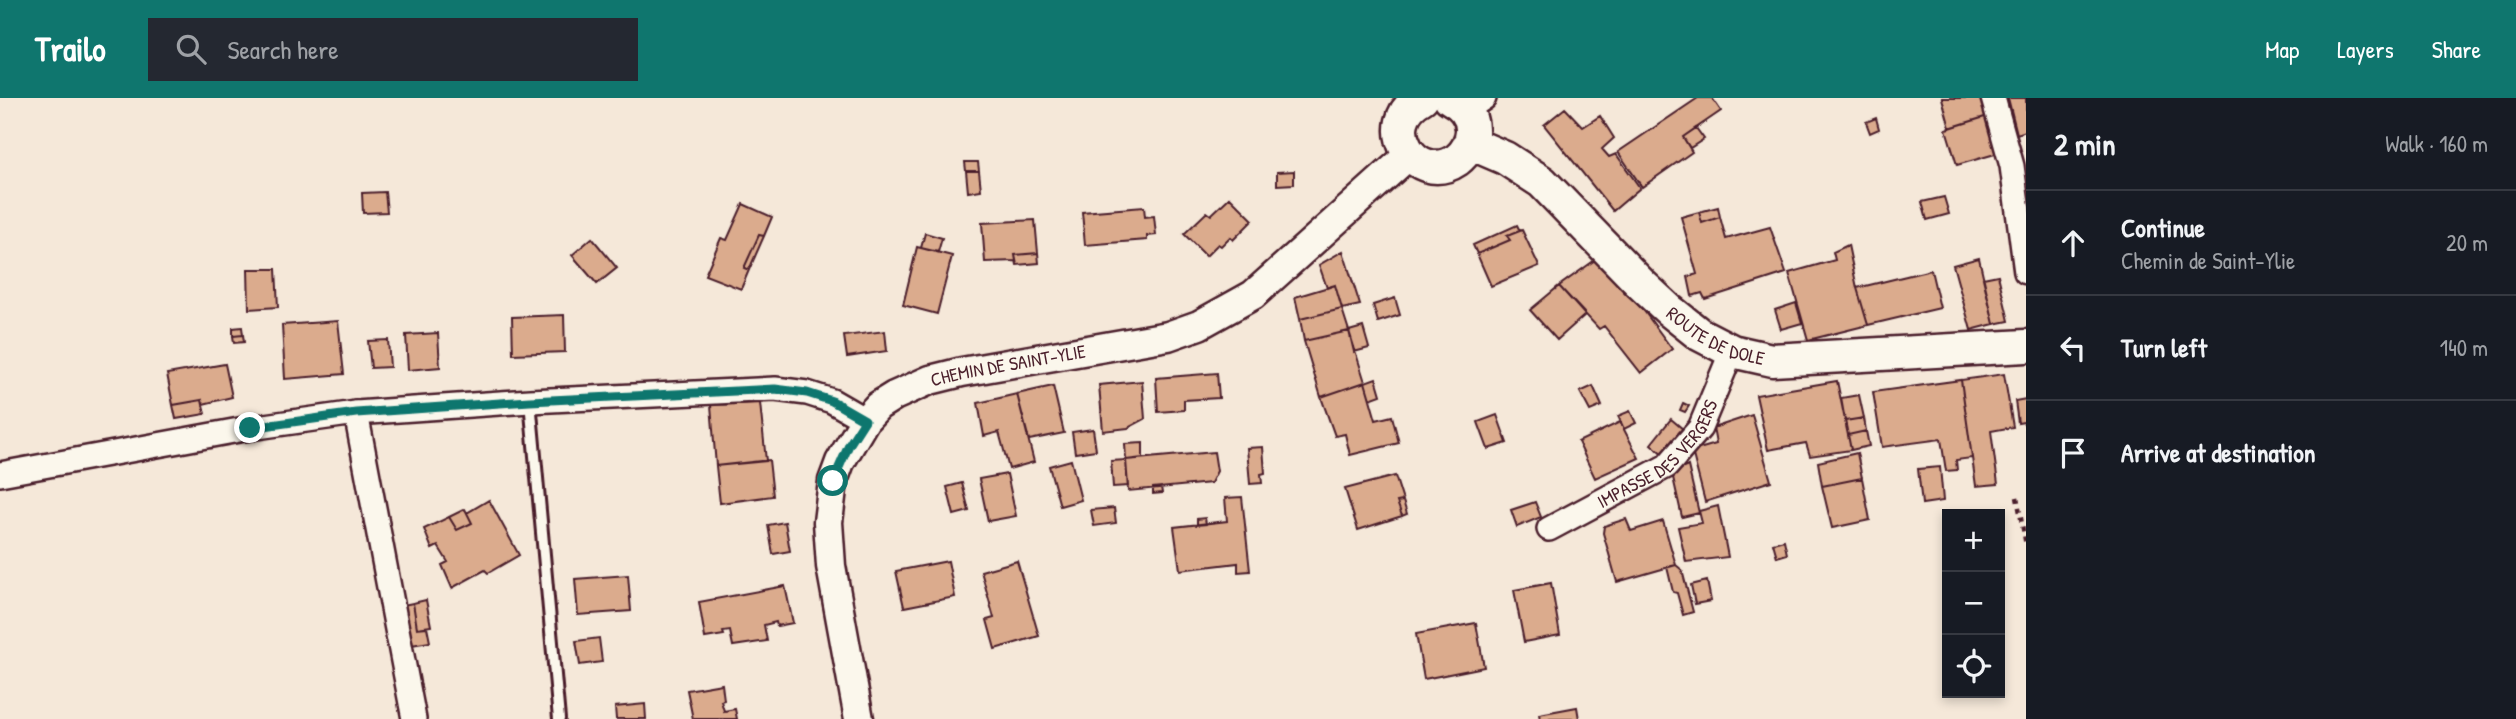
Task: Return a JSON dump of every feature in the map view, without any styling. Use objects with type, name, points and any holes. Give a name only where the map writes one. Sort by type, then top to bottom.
[{"type":"main road","points":[[1421,98],[1406,111],[1401,129],[1404,147],[1409,155],[1425,165],[1443,166],[1460,158],[1470,143],[1472,126],[1467,102]]},
{"type":"main road","name":"ROUTE DE DOLE","points":[[1470,143],[1505,158],[1542,182],[1669,310],[1699,334],[1732,351],[1772,360],[2026,346]]},
{"type":"street","points":[[1993,98],[2011,166],[2026,272]]},
{"type":"street","name":"CHEMIN DE SAINT-YLIE","points":[[859,719],[831,566],[828,522],[833,481],[840,462],[865,420],[878,406],[930,380],[962,372],[1168,336],[1199,326],[1253,295],[1409,155]]},
{"type":"street","name":"IMPASSE DES VERGERS","points":[[1549,529],[1667,467],[1700,428],[1732,351]]},
{"type":"street","points":[[0,474],[250,428],[356,413],[530,401],[775,389],[807,393],[832,401],[865,420]]},
{"type":"street","points":[[356,413],[414,719]]},
{"type":"lane","points":[[530,401],[559,719]]},
{"type":"path","points":[[2017,497],[2026,545]]},
{"type":"building","points":[[1698,98],[1712,98],[1721,111],[1683,137],[1692,152],[1642,187],[1618,152]]},
{"type":"building","points":[[1942,98],[1985,98],[1991,115],[1950,128]]},
{"type":"building","points":[[2008,98],[2026,98],[2026,131],[2017,134]]},
{"type":"building","points":[[1565,108],[1583,127],[1600,116],[1614,138],[1602,149],[1609,157],[1616,154],[1640,188],[1613,211],[1544,125]]},
{"type":"building","points":[[1991,115],[2002,152],[1957,165],[1946,129]]},
{"type":"building","points":[[1876,118],[1879,129],[1870,133],[1866,122]]},
{"type":"building","points":[[1696,128],[1704,139],[1690,148],[1683,137]]},
{"type":"building","points":[[965,162],[978,162],[979,171],[966,171]]},
{"type":"building","points":[[966,171],[979,171],[981,190],[968,192]]},
{"type":"building","points":[[1294,171],[1294,184],[1277,185],[1277,172]]},
{"type":"building","points":[[385,192],[387,212],[363,213],[362,193]]},
{"type":"building","points":[[1230,197],[1253,220],[1233,240],[1230,237],[1221,246],[1218,244],[1206,256],[1184,234],[1207,212],[1211,215]]},
{"type":"building","points":[[1944,197],[1949,214],[1927,220],[1922,202]]},
{"type":"building","points":[[743,204],[772,217],[764,236],[759,235],[744,268],[749,270],[741,289],[705,275],[721,238],[727,240]]},
{"type":"building","points":[[1144,207],[1145,217],[1154,216],[1156,235],[1147,236],[1147,240],[1085,245],[1082,212]]},
{"type":"building","points":[[1718,207],[1720,217],[1702,223],[1699,212]]},
{"type":"building","points":[[1699,212],[1702,223],[1720,217],[1726,239],[1770,227],[1786,273],[1705,299],[1702,293],[1692,296],[1688,277],[1697,274],[1681,217]]},
{"type":"building","points":[[1035,220],[1038,253],[1015,255],[1016,261],[985,262],[982,223]]},
{"type":"building","points":[[1517,225],[1520,231],[1507,236],[1510,240],[1477,254],[1473,245]]},
{"type":"building","points":[[1522,230],[1539,266],[1491,286],[1477,254],[1510,240],[1507,236]]},
{"type":"building","points":[[925,233],[942,238],[938,252],[921,248]]},
{"type":"building","points":[[759,235],[764,236],[749,270],[744,268]]},
{"type":"building","points":[[592,238],[617,268],[597,284],[572,255]]},
{"type":"building","points":[[1848,245],[1868,325],[1808,340],[1789,273],[1835,260],[1833,252]]},
{"type":"building","points":[[917,247],[952,256],[937,314],[903,305]]},
{"type":"building","points":[[1343,251],[1360,305],[1342,309],[1335,285],[1327,288],[1319,265]]},
{"type":"building","points":[[1038,253],[1039,263],[1017,265],[1015,255]]},
{"type":"building","points":[[1979,258],[1994,324],[1971,330],[1953,265]]},
{"type":"building","points":[[1595,260],[1644,311],[1672,349],[1641,373],[1604,326],[1599,329],[1559,286]]},
{"type":"building","points":[[248,269],[276,269],[278,307],[249,309]]},
{"type":"building","points":[[1931,270],[1940,308],[1868,325],[1857,288]]},
{"type":"building","points":[[1998,275],[2009,321],[1994,324],[1983,278]]},
{"type":"building","points":[[1335,285],[1342,309],[1300,319],[1295,297]]},
{"type":"building","points":[[1559,286],[1585,315],[1557,340],[1530,310]]},
{"type":"building","points":[[1395,298],[1400,315],[1378,322],[1373,305]]},
{"type":"building","points":[[1796,303],[1802,323],[1781,329],[1775,310]]},
{"type":"building","points":[[1342,309],[1349,331],[1304,341],[1300,319]]},
{"type":"building","points":[[564,315],[565,352],[513,354],[512,317]]},
{"type":"building","points":[[338,321],[344,374],[285,379],[282,325]]},
{"type":"building","points":[[242,327],[243,335],[233,336],[233,328]]},
{"type":"building","points":[[1363,327],[1369,348],[1354,352],[1349,331]]},
{"type":"building","points":[[885,331],[887,351],[847,357],[844,336]]},
{"type":"building","points":[[1349,331],[1365,382],[1321,397],[1304,341]]},
{"type":"building","points":[[438,333],[440,367],[408,370],[406,335]]},
{"type":"building","points":[[243,335],[244,342],[234,343],[233,336]]},
{"type":"building","points":[[388,340],[390,367],[371,368],[368,341]]},
{"type":"building","points":[[225,364],[232,397],[203,404],[202,400],[173,405],[167,374]]},
{"type":"building","points":[[1217,373],[1219,398],[1184,400],[1184,410],[1158,412],[1156,378]]},
{"type":"building","points":[[2004,374],[2013,427],[1991,431],[1998,484],[1976,486],[1961,380]]},
{"type":"building","points":[[1376,378],[1381,395],[1370,399],[1365,382]]},
{"type":"building","points":[[1961,380],[1972,458],[1956,460],[1957,470],[1946,471],[1941,439],[1882,447],[1873,392]]},
{"type":"building","points":[[1142,381],[1145,419],[1128,428],[1103,431],[1099,385]]},
{"type":"building","points":[[1837,381],[1851,450],[1810,456],[1806,443],[1768,450],[1756,395]]},
{"type":"building","points":[[1365,382],[1376,420],[1392,416],[1399,443],[1350,455],[1345,434],[1335,436],[1321,397]]},
{"type":"building","points":[[1053,386],[1064,433],[1029,440],[1017,394]]},
{"type":"building","points":[[1593,386],[1602,406],[1590,411],[1580,392]]},
{"type":"building","points":[[1017,394],[1034,462],[1009,469],[999,432],[984,436],[978,403]]},
{"type":"building","points":[[1859,395],[1864,418],[1845,421],[1841,398]]},
{"type":"building","points":[[2026,399],[2026,431],[2024,422],[2018,423],[2015,401]]},
{"type":"building","points":[[202,400],[205,414],[176,419],[173,405]]},
{"type":"building","points":[[760,403],[766,461],[716,466],[711,405]]},
{"type":"building","points":[[1683,403],[1689,406],[1685,412],[1680,410]]},
{"type":"building","points":[[1630,411],[1636,423],[1624,429],[1618,416]]},
{"type":"building","points":[[1497,415],[1507,443],[1488,449],[1478,422]]},
{"type":"building","points":[[1752,415],[1771,481],[1705,502],[1692,451],[1716,444],[1713,428]]},
{"type":"building","points":[[1864,418],[1866,431],[1848,435],[1845,421]]},
{"type":"building","points":[[1671,419],[1684,430],[1664,455],[1651,444]]},
{"type":"building","points":[[1620,422],[1639,458],[1595,478],[1578,442]]},
{"type":"building","points":[[1093,429],[1096,450],[1075,453],[1072,432]]},
{"type":"building","points":[[1866,431],[1869,446],[1851,450],[1848,435]]},
{"type":"building","points":[[1143,443],[1143,458],[1126,460],[1125,444]]},
{"type":"building","points":[[1263,447],[1265,473],[1261,474],[1262,483],[1250,484],[1247,448]]},
{"type":"building","points":[[1214,452],[1217,471],[1211,483],[1128,491],[1126,460]]},
{"type":"building","points":[[1857,453],[1862,478],[1822,486],[1818,462]]},
{"type":"building","points":[[769,460],[773,496],[720,503],[716,466]]},
{"type":"building","points":[[1071,460],[1081,500],[1060,506],[1049,466]]},
{"type":"building","points":[[1126,460],[1128,486],[1113,487],[1111,461]]},
{"type":"building","points":[[1688,466],[1699,513],[1682,517],[1672,473]]},
{"type":"building","points":[[1940,467],[1943,501],[1922,504],[1918,469]]},
{"type":"building","points":[[1007,474],[1016,516],[988,521],[979,479]]},
{"type":"building","points":[[1395,476],[1403,501],[1397,502],[1402,516],[1358,530],[1345,489]]},
{"type":"building","points":[[1862,478],[1870,520],[1832,528],[1822,486]]},
{"type":"building","points":[[962,483],[969,511],[954,515],[947,487]]},
{"type":"building","points":[[1161,487],[1162,493],[1153,494],[1153,488]]},
{"type":"building","points":[[1242,497],[1250,571],[1238,572],[1238,563],[1180,570],[1174,527],[1227,521],[1225,498]]},
{"type":"building","points":[[489,500],[519,555],[488,573],[485,570],[452,588],[442,565],[448,562],[438,546],[432,549],[424,529],[449,517],[457,530],[472,523],[467,513]]},
{"type":"building","points":[[1403,501],[1407,514],[1402,516],[1397,502]]},
{"type":"building","points":[[1535,502],[1541,517],[1517,527],[1511,510]]},
{"type":"building","points":[[1718,506],[1728,557],[1686,562],[1678,527],[1702,523],[1699,511]]},
{"type":"building","points":[[1114,508],[1116,523],[1094,526],[1091,510]]},
{"type":"building","points":[[465,509],[472,523],[457,530],[449,517]]},
{"type":"building","points":[[1205,518],[1206,524],[1197,525],[1197,519]]},
{"type":"building","points":[[1626,519],[1631,531],[1663,521],[1676,565],[1617,582],[1603,533],[1604,526]]},
{"type":"building","points":[[785,522],[790,551],[773,554],[768,525]]},
{"type":"building","points":[[1784,540],[1787,554],[1777,557],[1773,543]]},
{"type":"building","points":[[948,561],[955,597],[904,607],[896,571]]},
{"type":"building","points":[[1017,561],[1039,636],[995,649],[987,620],[994,618],[981,571]]},
{"type":"building","points":[[1676,565],[1682,570],[1693,612],[1683,615],[1677,593],[1673,592],[1667,567]]},
{"type":"building","points":[[628,575],[631,611],[578,615],[575,579]]},
{"type":"building","points":[[1707,581],[1711,601],[1695,604],[1691,585]]},
{"type":"building","points":[[1551,583],[1560,635],[1524,642],[1514,590]]},
{"type":"building","points":[[785,586],[793,623],[777,626],[776,622],[764,625],[767,641],[733,646],[730,631],[723,632],[724,635],[705,638],[699,602]]},
{"type":"building","points":[[426,600],[431,626],[417,628],[413,603]]},
{"type":"building","points":[[413,603],[417,628],[427,627],[430,642],[411,645],[403,605]]},
{"type":"building","points":[[1476,623],[1484,667],[1424,679],[1416,634]]},
{"type":"building","points":[[599,638],[602,662],[580,665],[576,641]]},
{"type":"building","points":[[722,684],[724,700],[721,701],[724,711],[735,709],[737,719],[693,719],[687,690]]},
{"type":"building","points":[[645,704],[646,719],[616,719],[615,707]]},
{"type":"building","points":[[1577,707],[1579,719],[1540,719],[1539,714]]},
{"type":"route","points":[[250,428],[356,413],[775,389],[807,393],[832,401],[865,420],[840,462],[833,481]]}]
